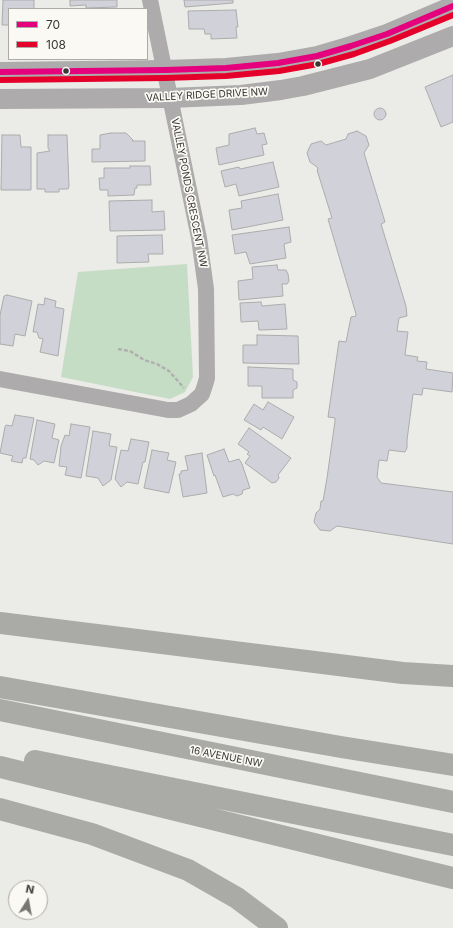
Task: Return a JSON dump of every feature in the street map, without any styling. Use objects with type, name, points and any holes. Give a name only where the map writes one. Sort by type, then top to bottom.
[{"type":"highway","points":[[0,623],[402,673],[453,676]]},
{"type":"highway","points":[[0,687],[333,746],[453,765]]},
{"type":"highway","name":"16 AVENUE NW","points":[[0,710],[453,802]]},
{"type":"highway","points":[[0,755],[453,845]]},
{"type":"highway","points":[[0,767],[453,878]]},
{"type":"highway","points":[[0,809],[92,834],[188,870],[238,898],[277,928]]},
{"type":"street","name":"VALLEY PONDS CRESCENT NW","points":[[0,379],[168,410],[178,410],[191,404],[202,394],[207,378],[206,289],[198,232],[150,0]]},
{"type":"street","points":[[0,72],[165,70],[254,66],[317,56],[387,34],[453,6]]},
{"type":"street","name":"VALLEY RIDGE DRIVE NW","points":[[0,99],[170,98],[241,95],[303,86],[370,69],[453,36]]},
{"type":"path","points":[[118,349],[130,351],[144,360],[157,364],[169,371],[185,389]]},
{"type":"green space","points":[[187,264],[193,377],[185,392],[170,399],[61,377],[78,272]]},
{"type":"building","points":[[3,0],[34,0],[34,8],[8,8],[8,25],[2,25]]},
{"type":"building","points":[[70,0],[117,0],[117,7],[86,8],[86,5],[70,6]]},
{"type":"building","points":[[184,0],[233,0],[233,3],[185,7]]},
{"type":"building","points":[[236,10],[238,27],[236,27],[237,38],[211,39],[211,34],[205,34],[204,29],[189,29],[188,11]]},
{"type":"building","points":[[453,75],[453,122],[441,127],[425,87]]},
{"type":"building","points":[[382,108],[385,109],[385,119],[378,120],[375,119],[374,112],[375,109]]},
{"type":"building","points":[[255,128],[257,134],[264,133],[267,144],[262,145],[264,155],[219,165],[216,148],[229,145],[229,134]]},
{"type":"building","points":[[357,131],[366,136],[369,145],[364,153],[385,222],[381,224],[406,306],[407,316],[399,318],[397,331],[408,332],[405,355],[418,357],[417,361],[427,362],[426,369],[453,373],[452,392],[423,388],[422,395],[413,394],[407,448],[405,452],[389,450],[387,461],[379,460],[377,477],[381,483],[453,492],[453,544],[337,526],[330,531],[320,530],[314,522],[316,513],[320,509],[321,501],[323,501],[335,421],[335,418],[328,417],[339,341],[346,342],[351,317],[356,316],[356,314],[328,219],[332,218],[317,170],[318,169],[310,162],[307,153],[311,144],[321,141],[326,145],[346,139],[348,134]]},
{"type":"building","points":[[126,133],[133,140],[132,141],[145,141],[145,161],[92,162],[92,149],[100,149],[100,135]]},
{"type":"building","points":[[2,135],[20,135],[21,147],[31,147],[31,190],[1,190]]},
{"type":"building","points":[[48,135],[67,135],[69,186],[68,189],[59,189],[59,192],[45,192],[45,189],[37,189],[37,153],[50,151],[48,148]]},
{"type":"building","points":[[273,162],[279,187],[239,196],[236,184],[225,187],[221,171],[239,167],[240,169]]},
{"type":"building","points":[[130,166],[150,166],[151,185],[137,185],[134,195],[108,196],[108,190],[100,190],[99,178],[104,178],[104,168],[130,168]]},
{"type":"building","points":[[278,194],[283,220],[232,230],[229,210],[242,208],[241,201]]},
{"type":"building","points":[[152,200],[152,212],[164,211],[165,230],[110,231],[109,201]]},
{"type":"building","points":[[289,227],[291,242],[284,244],[286,258],[250,264],[246,252],[235,254],[232,235]]},
{"type":"building","points":[[162,235],[163,254],[148,254],[149,262],[117,263],[117,236]]},
{"type":"building","points":[[277,265],[278,270],[286,270],[288,274],[289,281],[287,284],[282,284],[283,296],[239,300],[238,281],[253,279],[252,267]]},
{"type":"building","points":[[7,295],[32,301],[25,336],[15,334],[13,346],[0,344],[0,315],[4,296]]},
{"type":"building","points":[[45,298],[56,301],[55,307],[64,309],[58,356],[40,352],[43,339],[39,338],[37,332],[33,332],[38,304],[44,305]]},
{"type":"building","points":[[261,302],[262,306],[285,304],[287,329],[259,330],[258,321],[241,322],[240,303]]},
{"type":"building","points":[[257,335],[298,336],[299,364],[243,363],[243,345],[257,345]]},
{"type":"building","points":[[248,367],[293,369],[293,380],[297,382],[297,388],[293,390],[293,398],[262,398],[262,386],[248,386]]},
{"type":"building","points":[[268,402],[294,417],[282,439],[263,427],[261,430],[244,420],[254,404],[263,410]]},
{"type":"building","points":[[15,415],[34,418],[26,458],[23,458],[22,463],[11,461],[13,456],[0,453],[5,427],[6,425],[12,426]]},
{"type":"building","points":[[37,420],[55,424],[52,438],[59,440],[54,463],[44,461],[38,465],[34,460],[30,459]]},
{"type":"building","points":[[71,424],[90,427],[81,478],[65,475],[67,467],[59,466],[61,446],[65,435],[69,436]]},
{"type":"building","points":[[249,428],[291,458],[278,475],[279,478],[276,482],[272,483],[245,463],[250,456],[247,454],[249,452],[238,444]]},
{"type":"building","points":[[93,431],[111,434],[109,446],[117,447],[111,480],[103,486],[98,478],[86,476]]},
{"type":"building","points":[[131,439],[149,442],[145,462],[143,462],[138,484],[127,482],[121,487],[115,479],[121,450],[128,451]]},
{"type":"building","points":[[224,449],[229,462],[239,459],[250,488],[243,490],[242,494],[237,496],[233,494],[223,497],[207,455]]},
{"type":"building","points":[[152,450],[169,453],[167,460],[176,462],[169,493],[144,488]]},
{"type":"building","points":[[202,453],[207,493],[183,497],[179,474],[181,474],[181,471],[188,470],[185,456]]},
{"type":"transit line","name":"70","points":[[0,72],[165,70],[226,68],[278,63],[317,56],[351,46],[387,34],[453,6]]},
{"type":"transit line","name":"108","points":[[0,80],[165,78],[226,76],[279,71],[318,64],[354,54],[453,15]]}]
